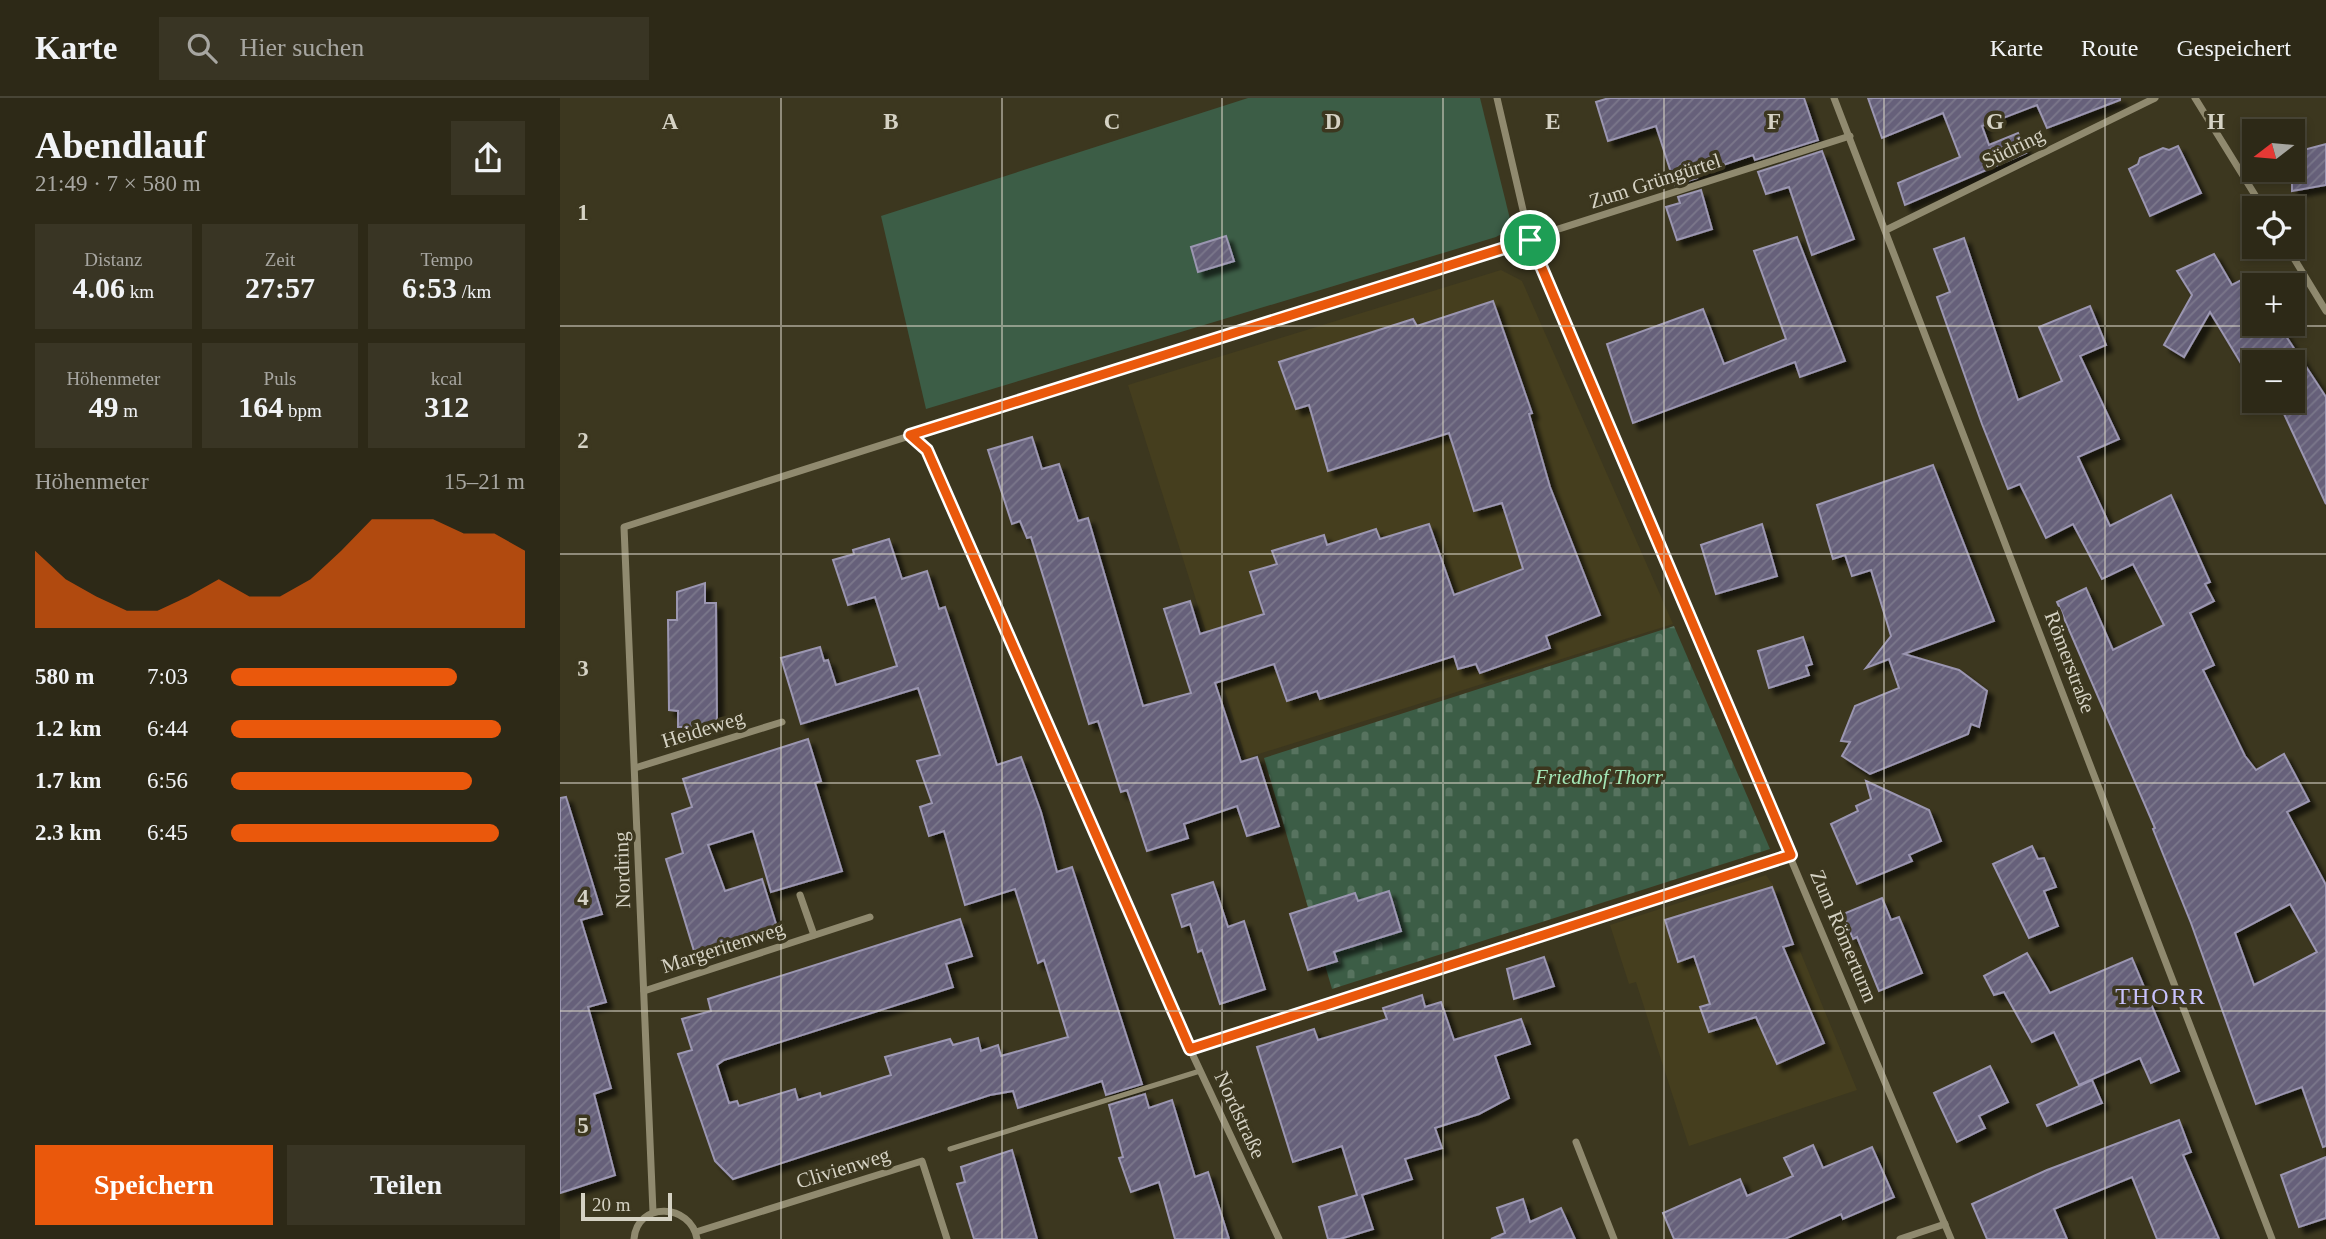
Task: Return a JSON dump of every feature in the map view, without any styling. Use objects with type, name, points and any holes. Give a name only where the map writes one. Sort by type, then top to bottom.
[{"type":"street","name":"Zum Römerturm","points":[[1497,98],[1530,240],[1951,1239]]},
{"type":"street","name":"Römerstraße","points":[[1834,98],[2272,1239]]},
{"type":"street","name":"Südring","points":[[1886,230],[2155,98]]},
{"type":"street","points":[[2195,98],[2256,196]]},
{"type":"street","name":"Zum Grüngürtel","points":[[624,527],[1850,136]]},
{"type":"street","points":[[2294,259],[2326,311]]},
{"type":"street","name":"Nordstraße","points":[[910,435],[927,450],[1190,1049],[1279,1239]]},
{"type":"street","name":"Nordring","points":[[624,527],[653,1212]]},
{"type":"street","name":"Heideweg","points":[[635,768],[782,722]]},
{"type":"street","points":[[1190,1049],[1791,855]]},
{"type":"street","name":"Margeritenweg","points":[[800,895],[814,935]]},
{"type":"street","name":"Margeritenweg","points":[[644,991],[870,917]]},
{"type":"street","points":[[1576,1142],[1614,1239]]},
{"type":"street","name":"Clivienweg","points":[[696,1235],[922,1161],[947,1239]]},
{"type":"street","points":[[634,1239],[638,1224],[653,1212],[679,1213],[696,1235]]},
{"type":"street","points":[[1900,1239],[1945,1224]]},
{"type":"lane","points":[[950,1149],[1200,1071]]},
{"type":"shaded area","points":[[1501,270],[1522,281],[1673,624],[1246,758],[1128,385]]},
{"type":"shaded area","points":[[1766,875],[1773,885],[1857,1090],[1689,1146],[1636,982],[1629,984],[1610,925]]},
{"type":"green space","points":[[1248,98],[1480,98],[1510,219],[1507,231],[1496,237],[926,409],[881,216]]},
{"type":"green space","name":"Friedhof Thorr","points":[[1674,626],[1770,849],[1332,989],[1264,758]]},
{"type":"building","points":[[1609,98],[1804,98],[1818,140],[1755,160],[1753,155],[1696,174],[1697,178],[1675,185],[1656,126],[1608,141],[1596,102]]},
{"type":"building","points":[[1868,98],[2120,100],[2047,128],[2037,105],[1982,126],[1989,145],[2018,133],[2026,153],[1905,205],[1898,183],[1960,157],[1943,113],[1882,138]]},
{"type":"building","points":[[2326,144],[2326,185],[2292,191],[2292,182],[2305,182],[2305,150]]},
{"type":"building","points":[[2178,146],[2201,193],[2150,216],[2129,169],[2138,164],[2140,158],[2163,148],[2169,150]]},
{"type":"building","points":[[1822,151],[1854,239],[1812,255],[1789,187],[1766,194],[1758,172]]},
{"type":"building","points":[[1701,190],[1712,229],[1677,240],[1666,207],[1680,203],[1678,197]]},
{"type":"building","points":[[1226,236],[1234,261],[1198,272],[1191,247]]},
{"type":"building","points":[[1797,237],[1845,361],[1800,377],[1795,362],[1633,423],[1607,344],[1703,309],[1724,364],[1786,339],[1754,251]]},
{"type":"building","points":[[1964,238],[2018,400],[2062,381],[2039,327],[2090,306],[2106,345],[2080,356],[2119,439],[2078,457],[2110,526],[2171,495],[2210,582],[2205,584],[2214,601],[2190,613],[2214,665],[2203,670],[2245,756],[2256,770],[2284,754],[2309,801],[2287,812],[2326,885],[2326,1146],[2323,1147],[2302,1087],[2256,1104],[2191,923],[2153,829],[2155,828],[2057,602],[2086,588],[2113,650],[2164,625],[2133,564],[2102,579],[2073,524],[2046,538],[2020,484],[2008,489],[1937,297],[1950,292],[1934,249]],"holes":[[[2290,904],[2317,952],[2254,985],[2235,933]]]},
{"type":"building","points":[[2214,254],[2232,285],[2242,280],[2242,336],[2286,336],[2295,350],[2242,350],[2242,365],[2210,312],[2184,357],[2164,345],[2192,295],[2177,271]]},
{"type":"building","points":[[1493,301],[1532,413],[1529,414],[1550,487],[1600,615],[1546,636],[1550,648],[1480,673],[1476,664],[1458,669],[1454,656],[1320,699],[1317,691],[1287,701],[1274,664],[1215,683],[1241,762],[1257,757],[1279,826],[1247,836],[1237,806],[1184,824],[1188,838],[1147,851],[1127,790],[1121,792],[1098,721],[1089,724],[1031,537],[1027,538],[1020,521],[1012,524],[988,450],[1032,437],[1042,469],[1059,464],[1078,521],[1088,518],[1143,706],[1191,693],[1164,609],[1190,601],[1200,634],[1264,614],[1250,572],[1277,564],[1272,551],[1324,535],[1327,545],[1376,529],[1380,539],[1429,524],[1454,595],[1523,569],[1502,503],[1474,511],[1449,433],[1328,471],[1309,405],[1296,409],[1279,362],[1413,319],[1417,326]]},
{"type":"building","points":[[2305,365],[2326,397],[2326,504],[2284,413],[2305,413]]},
{"type":"building","points":[[1933,465],[1994,621],[1904,654],[1959,670],[1987,691],[1979,727],[1971,724],[1968,734],[1870,774],[1842,756],[1850,742],[1841,741],[1855,706],[1899,688],[1889,659],[1866,668],[1891,636],[1871,570],[1852,576],[1845,555],[1833,559],[1817,505]]},
{"type":"building","points":[[1762,524],[1777,576],[1716,594],[1701,545]]},
{"type":"building","points":[[889,539],[902,579],[927,571],[939,609],[945,607],[997,765],[1021,757],[1041,812],[1057,872],[1072,867],[1142,1084],[1106,1095],[1102,1081],[1018,1108],[1013,1091],[990,1095],[733,1179],[715,1161],[678,1054],[692,1050],[682,1019],[711,1011],[708,999],[960,919],[972,956],[946,964],[953,987],[724,1060],[717,1065],[729,1103],[737,1101],[739,1106],[795,1089],[798,1100],[820,1093],[821,1097],[891,1075],[885,1057],[950,1039],[953,1045],[978,1038],[981,1051],[998,1045],[1001,1056],[1068,1037],[1044,960],[1038,963],[1015,889],[965,905],[944,831],[929,836],[920,807],[932,803],[917,761],[940,755],[918,688],[801,724],[781,658],[820,647],[824,661],[828,660],[836,685],[897,666],[875,597],[848,605],[833,560],[854,554],[853,550]]},
{"type":"building","points":[[705,583],[705,603],[716,603],[717,726],[678,727],[678,711],[669,710],[668,620],[677,620],[677,592]]},
{"type":"building","points":[[1803,637],[1812,664],[1806,666],[1809,675],[1769,688],[1758,651]]},
{"type":"building","points":[[808,739],[821,781],[815,783],[842,871],[771,892],[753,831],[708,845],[725,891],[762,879],[777,927],[694,951],[666,859],[683,853],[672,814],[692,807],[683,779]]},
{"type":"building","points":[[1866,781],[1929,810],[1941,841],[1909,855],[1912,861],[1857,884],[1831,824],[1858,811],[1856,806],[1871,799]]},
{"type":"building","points":[[566,797],[602,914],[581,920],[606,1002],[588,1007],[611,1088],[594,1094],[615,1175],[560,1193],[560,798]]},
{"type":"building","points":[[2032,846],[2038,859],[2044,858],[2056,887],[2044,891],[2058,926],[2029,938],[1993,864]]},
{"type":"building","points":[[1213,882],[1228,927],[1244,921],[1265,989],[1220,1004],[1202,950],[1198,952],[1190,924],[1182,927],[1172,895]]},
{"type":"building","points":[[1772,887],[1793,944],[1783,947],[1824,1043],[1777,1064],[1756,1017],[1709,1032],[1700,1007],[1710,1004],[1694,956],[1678,962],[1665,920]]},
{"type":"building","points":[[1389,891],[1401,931],[1334,952],[1337,961],[1308,970],[1290,914],[1355,893],[1358,901]]},
{"type":"building","points":[[1882,898],[1891,920],[1899,917],[1922,973],[1879,991],[1857,937],[1853,939],[1843,914]]},
{"type":"building","points":[[2027,953],[2050,993],[2132,958],[2179,1071],[2151,1083],[2140,1058],[2079,1085],[2054,1032],[2032,1042],[2004,992],[1994,995],[1984,976]]},
{"type":"building","points":[[1544,957],[1554,986],[1514,999],[1507,969]]},
{"type":"building","points":[[1422,995],[1425,1007],[1441,1002],[1454,1040],[1521,1019],[1530,1044],[1495,1056],[1509,1098],[1479,1114],[1435,1128],[1442,1148],[1405,1159],[1412,1179],[1362,1195],[1373,1229],[1340,1239],[1328,1239],[1319,1207],[1357,1195],[1342,1146],[1293,1162],[1257,1047],[1314,1029],[1318,1040],[1387,1019],[1383,1008]]},
{"type":"building","points":[[1990,1066],[2008,1102],[1979,1116],[1985,1128],[1957,1142],[1934,1093]]},
{"type":"building","points":[[2092,1080],[2102,1103],[2047,1126],[2037,1105]]},
{"type":"building","points":[[1145,1094],[1149,1108],[1172,1100],[1195,1177],[1208,1172],[1229,1239],[1175,1239],[1159,1182],[1131,1192],[1119,1158],[1123,1157],[1109,1105]]},
{"type":"building","points":[[2179,1120],[2191,1152],[2183,1155],[2219,1239],[2157,1239],[2132,1177],[2054,1209],[2067,1239],[1987,1239],[1972,1204],[2047,1170]]},
{"type":"building","points":[[1813,1145],[1823,1168],[1872,1147],[1894,1197],[1843,1219],[1841,1214],[1785,1239],[1674,1239],[1663,1213],[1740,1179],[1747,1196],[1793,1176],[1784,1158]]},
{"type":"building","points":[[1012,1150],[1037,1239],[974,1239],[957,1184],[965,1182],[961,1167]]},
{"type":"building","points":[[2326,1157],[2326,1218],[2299,1227],[2281,1175]]},
{"type":"building","points":[[1523,1199],[1530,1222],[1561,1208],[1575,1239],[1491,1239],[1505,1233],[1497,1208]]},
{"type":"district","name":"THORR","points":[[2161,996]]},
{"type":"route","points":[[1530,240],[1791,855],[1190,1049],[927,450],[910,435],[1530,240]]}]
